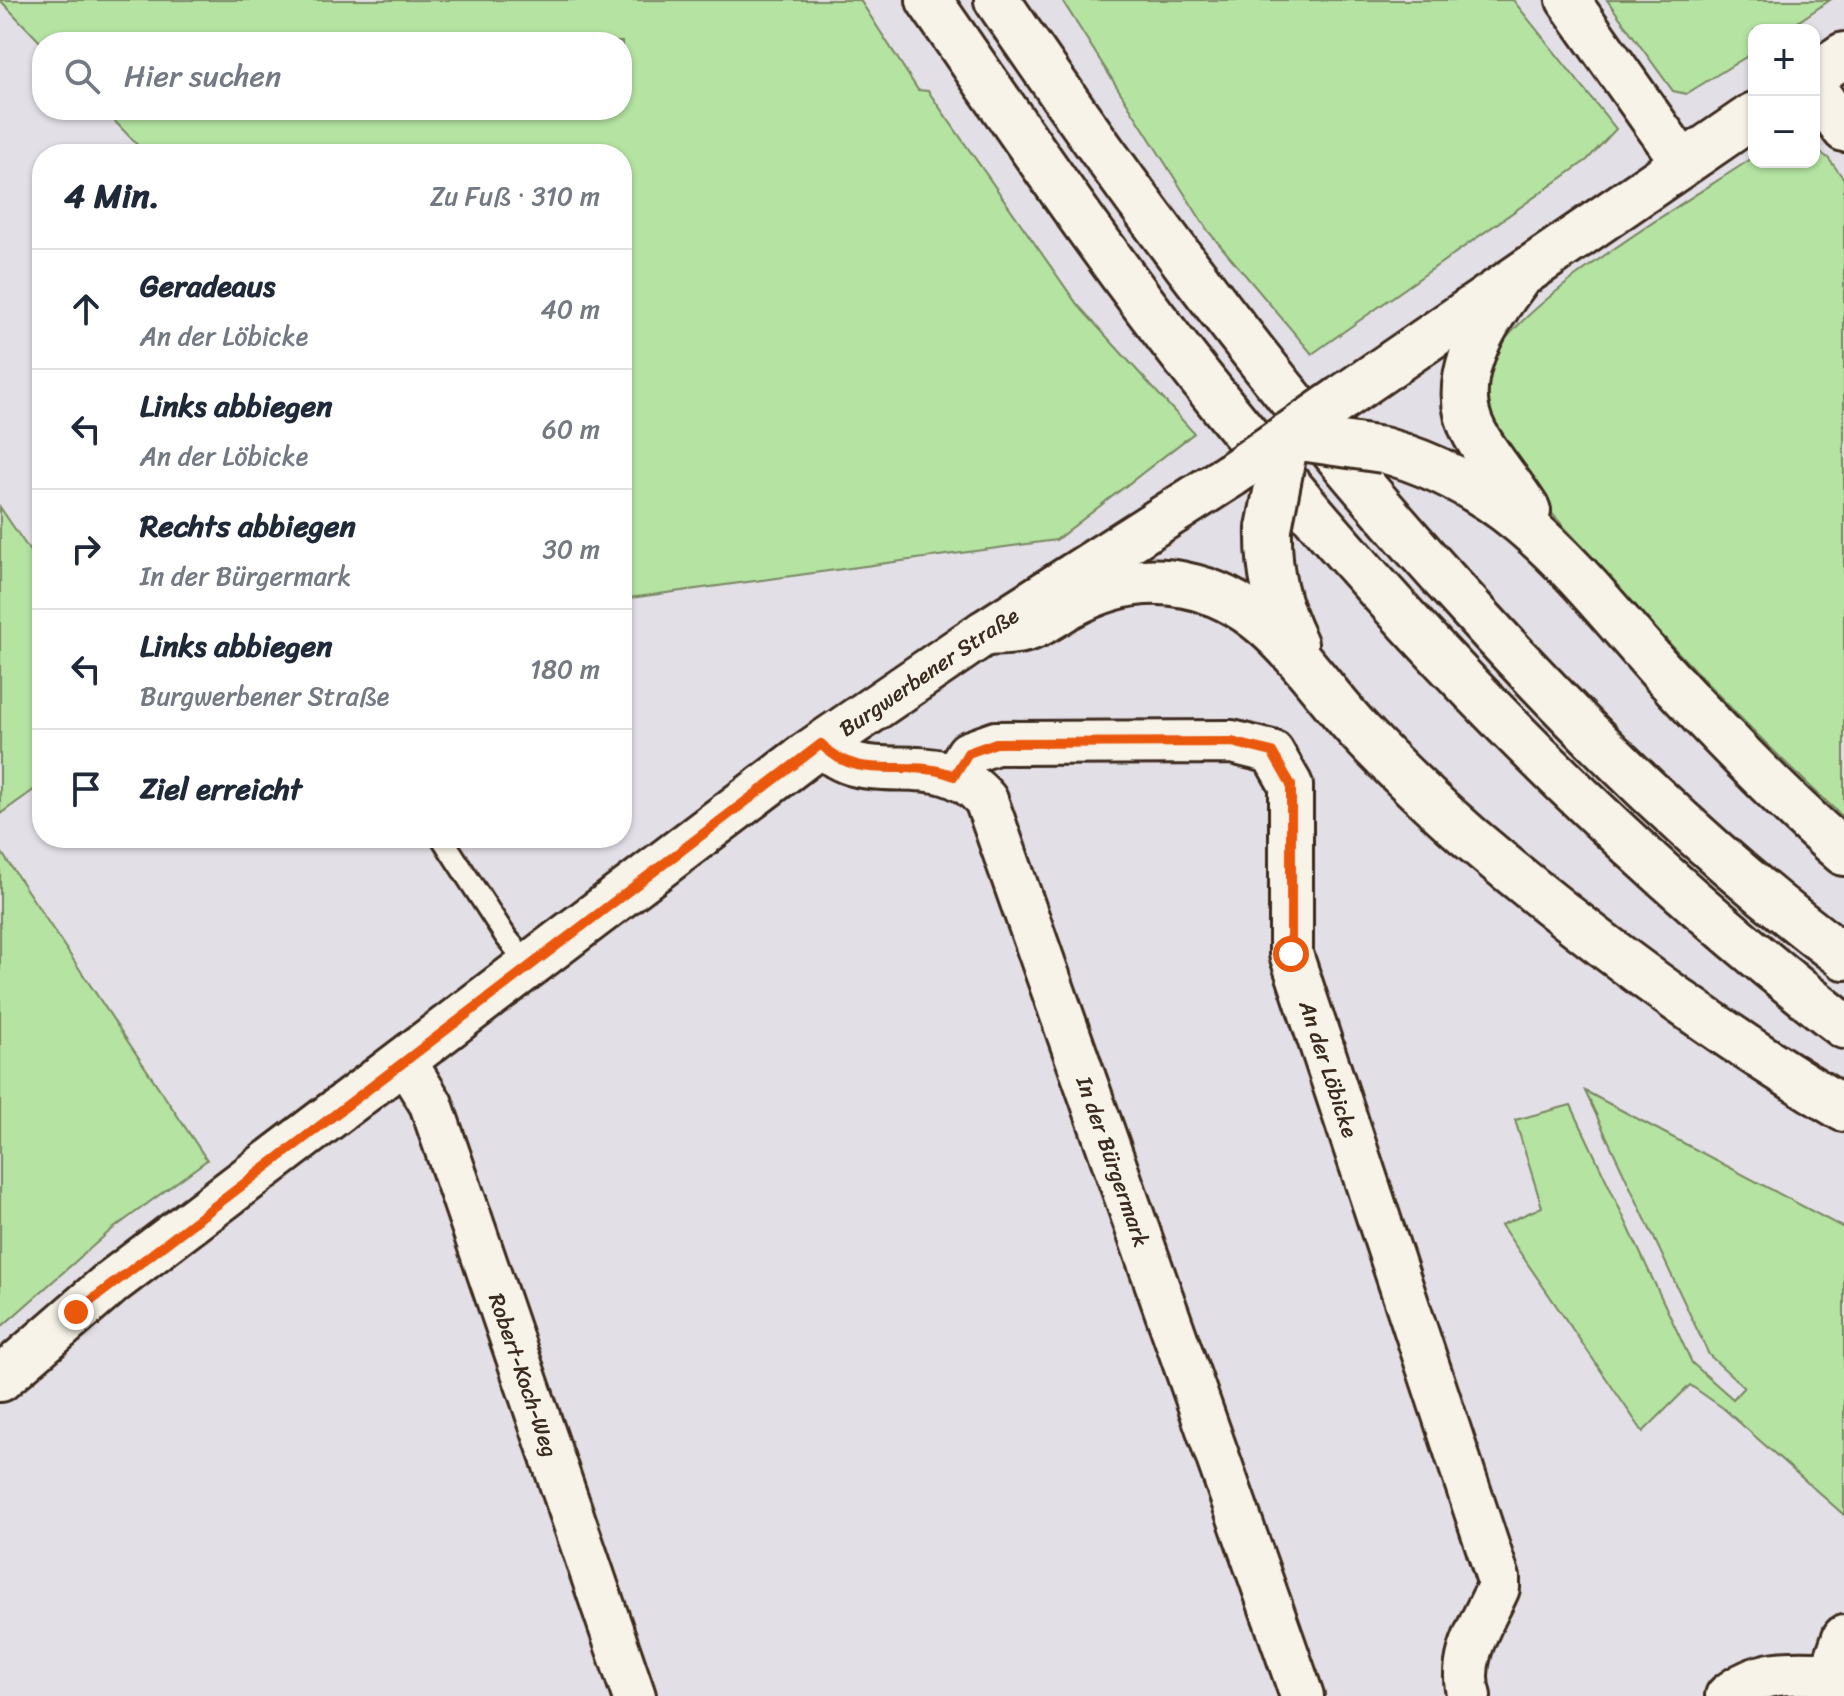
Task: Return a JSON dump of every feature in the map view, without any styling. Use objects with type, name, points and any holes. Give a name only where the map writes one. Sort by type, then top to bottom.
[{"type":"main road","points":[[929,0],[1036,157],[1221,403],[1395,607],[1494,713],[1639,855],[1706,915],[1844,1026]]},
{"type":"main road","points":[[997,0],[1142,209],[1256,357],[1439,574],[1515,657],[1664,805],[1844,957]]},
{"type":"main road","points":[[1820,71],[1844,55]]},
{"type":"main road","points":[[1683,163],[1748,119]]},
{"type":"main road","name":"Burgwerbener Straße","points":[[0,1379],[112,1282],[821,744],[984,633],[1231,475],[1515,282],[1683,163]]},
{"type":"main road","points":[[1515,282],[1476,342],[1468,369],[1468,411],[1474,433],[1548,543],[1727,742],[1844,853]]},
{"type":"main road","points":[[1304,662],[1280,613],[1271,584],[1269,528],[1287,436],[1383,450],[1448,472],[1478,488],[1548,543]]},
{"type":"main road","points":[[984,633],[1028,629],[1082,599],[1119,585],[1151,581],[1186,585],[1239,605],[1270,627],[1304,662],[1361,733],[1465,833],[1660,989],[1780,1071],[1844,1109]]},
{"type":"street","points":[[1568,0],[1683,163]]},
{"type":"street","points":[[1820,96],[1844,130]]},
{"type":"street","name":"An der Löbicke","points":[[954,776],[968,753],[996,743],[1232,742],[1272,752],[1291,785],[1291,954],[1498,1578],[1498,1588],[1467,1658],[1464,1679],[1469,1696]]},
{"type":"street","name":"In der Bürgermark","points":[[821,744],[835,759],[872,769],[938,769],[971,783],[986,800],[1302,1696]]},
{"type":"street","name":"Robert-Koch-Weg","points":[[404,1060],[431,1104],[634,1696]]},
{"type":"street","points":[[1727,1696],[1755,1677],[1789,1671],[1835,1669]]},
{"type":"lane","points":[[448,848],[506,937],[529,965]]},
{"type":"green space","points":[[0,0],[860,0],[918,90],[928,91],[1077,304],[1194,433],[1056,540],[632,598],[632,144],[136,144],[114,120],[632,120],[632,32],[32,34]]},
{"type":"green space","points":[[1062,0],[1513,0],[1616,129],[1587,160],[1312,354],[1208,231]]},
{"type":"green space","points":[[1607,0],[1830,0],[1795,24],[1748,24],[1748,56],[1686,94],[1673,91]]},
{"type":"green space","points":[[1820,152],[1844,179],[1844,818],[1718,695],[1538,497],[1513,462],[1493,422],[1486,379],[1489,365],[1505,340],[1567,283],[1650,224],[1748,161],[1748,168],[1820,168]]},
{"type":"green space","points":[[0,507],[32,554],[32,791],[0,814]]},
{"type":"green space","points":[[0,850],[207,1160],[110,1231],[0,1328]]},
{"type":"green space","points":[[1585,1091],[1844,1228],[1844,1515],[1723,1408],[1690,1385],[1643,1432],[1501,1225],[1542,1207],[1515,1120],[1571,1105],[1692,1363],[1733,1399],[1744,1387],[1709,1355]]},
{"type":"route","points":[[76,1312],[152,1251],[821,744],[835,759],[846,763],[872,769],[905,766],[938,769],[954,776],[968,753],[996,743],[1232,742],[1272,752],[1291,785],[1291,954]]}]
